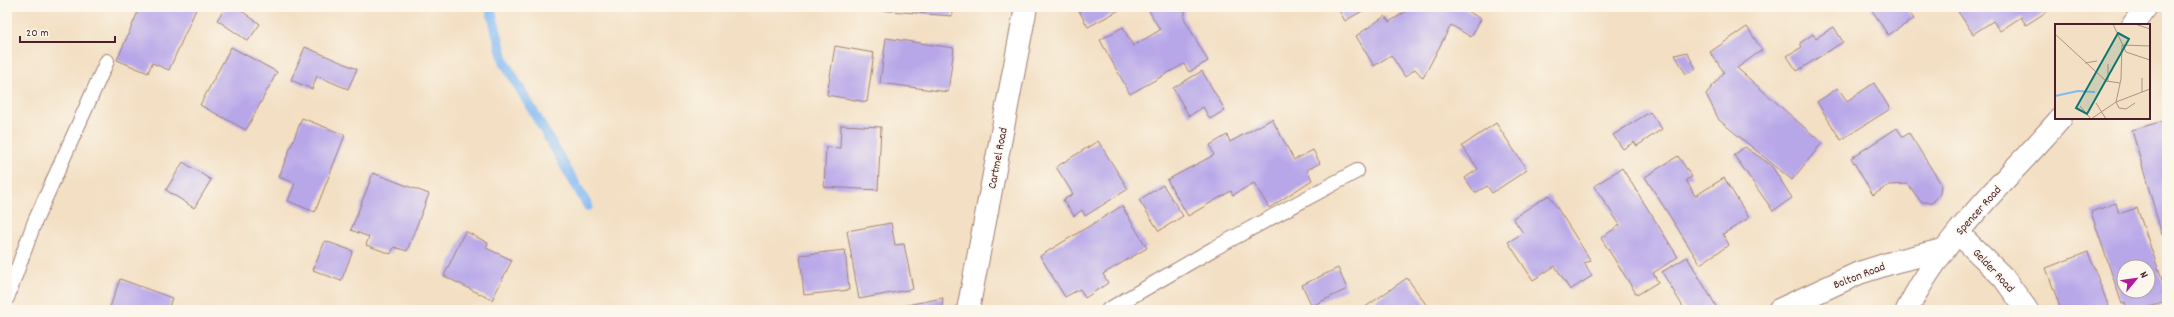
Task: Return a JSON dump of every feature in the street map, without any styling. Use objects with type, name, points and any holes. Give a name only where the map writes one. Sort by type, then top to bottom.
[{"type":"street","name":"Cartmel Road","points":[[968,310],[1026,7]]},
{"type":"street","points":[[2134,24],[2146,7]]},
{"type":"street","name":"Spencer Road","points":[[1907,310],[1919,287],[1943,250],[2060,119]]},
{"type":"street","name":"Gelder Road","points":[[1958,232],[2003,277],[2027,310]]},
{"type":"street","name":"Bolton Road","points":[[1779,310],[1860,273],[1897,261],[1943,250]]},
{"type":"lane","points":[[7,298],[35,221],[107,61]]},
{"type":"lane","points":[[1108,310],[1213,249],[1357,171]]},
{"type":"building","points":[[140,7],[197,7],[169,70],[152,63],[148,73],[117,60]]},
{"type":"building","points":[[226,7],[236,7],[260,24],[248,41],[217,20]]},
{"type":"building","points":[[878,7],[952,7],[952,16],[878,10]]},
{"type":"building","points":[[1077,7],[1125,7],[1088,27]]},
{"type":"building","points":[[1147,7],[1186,7],[1184,18],[1208,61],[1189,72],[1184,64],[1130,94],[1100,40],[1123,27],[1133,46],[1160,30]]},
{"type":"building","points":[[1337,7],[1369,7],[1345,21]]},
{"type":"building","points":[[1413,7],[1461,7],[1481,19],[1471,37],[1451,25],[1423,78],[1415,69],[1405,77],[1391,55],[1374,66],[1356,36],[1385,16],[1389,22]]},
{"type":"building","points":[[1870,7],[1914,7],[1908,11],[1914,19],[1888,35]]},
{"type":"building","points":[[1955,7],[2054,7],[2026,25],[2021,17],[2000,31],[1993,21],[1973,34]]},
{"type":"building","points":[[1747,27],[1762,50],[1737,68],[1822,143],[1792,180],[1719,120],[1706,94],[1724,72],[1710,52]]},
{"type":"building","points":[[1834,27],[1843,42],[1797,71],[1787,56],[1802,47],[1800,43],[1813,34],[1816,38]]},
{"type":"building","points":[[886,38],[954,48],[948,92],[880,83]]},
{"type":"building","points":[[835,46],[874,53],[867,102],[827,95]]},
{"type":"building","points":[[231,47],[277,72],[246,130],[200,105]]},
{"type":"building","points":[[305,47],[357,69],[348,89],[317,76],[312,89],[291,80]]},
{"type":"building","points":[[1687,52],[1696,69],[1686,74],[1675,55]]},
{"type":"building","points":[[1202,71],[1225,110],[1210,119],[1203,107],[1189,116],[1173,88]]},
{"type":"building","points":[[1874,83],[1890,109],[1841,140],[1817,102],[1838,88],[1847,101]]},
{"type":"building","points":[[1650,112],[1662,129],[1637,146],[1634,142],[1623,149],[1613,135]]},
{"type":"building","points":[[302,118],[345,135],[315,212],[288,201],[295,183],[279,177]]},
{"type":"building","points":[[1272,119],[1294,160],[1313,150],[1320,163],[1307,170],[1312,180],[1269,208],[1254,183],[1233,195],[1231,191],[1188,216],[1167,180],[1214,155],[1210,145],[1227,135],[1230,142]]},
{"type":"building","points":[[2167,120],[2167,234],[2162,235],[2132,130]]},
{"type":"building","points":[[1496,123],[1527,170],[1492,193],[1487,186],[1475,193],[1465,178],[1478,169],[1462,146]]},
{"type":"building","points":[[841,125],[881,127],[878,190],[824,187],[826,147],[840,148]]},
{"type":"building","points":[[1897,128],[1903,137],[1909,133],[1941,184],[1940,194],[1933,202],[1921,202],[1908,184],[1889,185],[1873,195],[1851,158]]},
{"type":"building","points":[[1098,141],[1128,189],[1085,216],[1082,210],[1074,216],[1063,200],[1073,194],[1056,167]]},
{"type":"building","points":[[1745,147],[1771,165],[1792,198],[1773,211],[1734,155]]},
{"type":"building","points":[[1678,156],[1692,177],[1686,180],[1695,196],[1724,178],[1749,218],[1723,234],[1729,245],[1700,264],[1645,177]]},
{"type":"building","points":[[183,162],[211,180],[194,208],[166,190]]},
{"type":"building","points":[[1622,168],[1678,257],[1653,273],[1658,282],[1637,295],[1601,238],[1620,225],[1594,186]]},
{"type":"building","points":[[373,173],[429,194],[407,251],[394,247],[391,254],[366,245],[369,237],[351,230]]},
{"type":"building","points":[[1163,185],[1183,216],[1159,231],[1139,200]]},
{"type":"building","points":[[1549,195],[1591,261],[1584,263],[1592,276],[1570,290],[1555,266],[1533,280],[1508,242],[1523,233],[1513,218]]},
{"type":"building","points":[[2116,203],[2119,214],[2137,208],[2155,259],[2116,259],[2116,286],[2091,212]]},
{"type":"building","points":[[1122,206],[1147,248],[1103,274],[1108,283],[1085,298],[1080,289],[1065,297],[1040,256]]},
{"type":"building","points":[[891,223],[895,245],[904,244],[913,289],[859,299],[847,231]]},
{"type":"building","points":[[465,231],[488,243],[486,248],[512,260],[492,300],[444,276]]},
{"type":"building","points":[[325,241],[353,251],[341,281],[313,270]]},
{"type":"building","points":[[845,250],[849,290],[804,295],[800,255]]},
{"type":"building","points":[[2088,252],[2110,310],[2061,310],[2046,268]]},
{"type":"building","points":[[1687,257],[1716,306],[1710,310],[1685,310],[1662,272]]},
{"type":"building","points":[[2156,262],[2166,291],[2162,292],[2165,302],[2140,310],[2128,310],[2125,302],[2122,304],[2120,299],[2156,299]]},
{"type":"building","points":[[1338,268],[1347,289],[1312,306],[1302,285]]},
{"type":"building","points":[[1407,278],[1430,310],[1361,310]]},
{"type":"building","points":[[120,279],[172,298],[168,310],[109,310]]},
{"type":"building","points":[[943,298],[942,310],[886,310],[886,309]]},
{"type":"waterway","points":[[490,7],[504,61],[588,206]]}]
